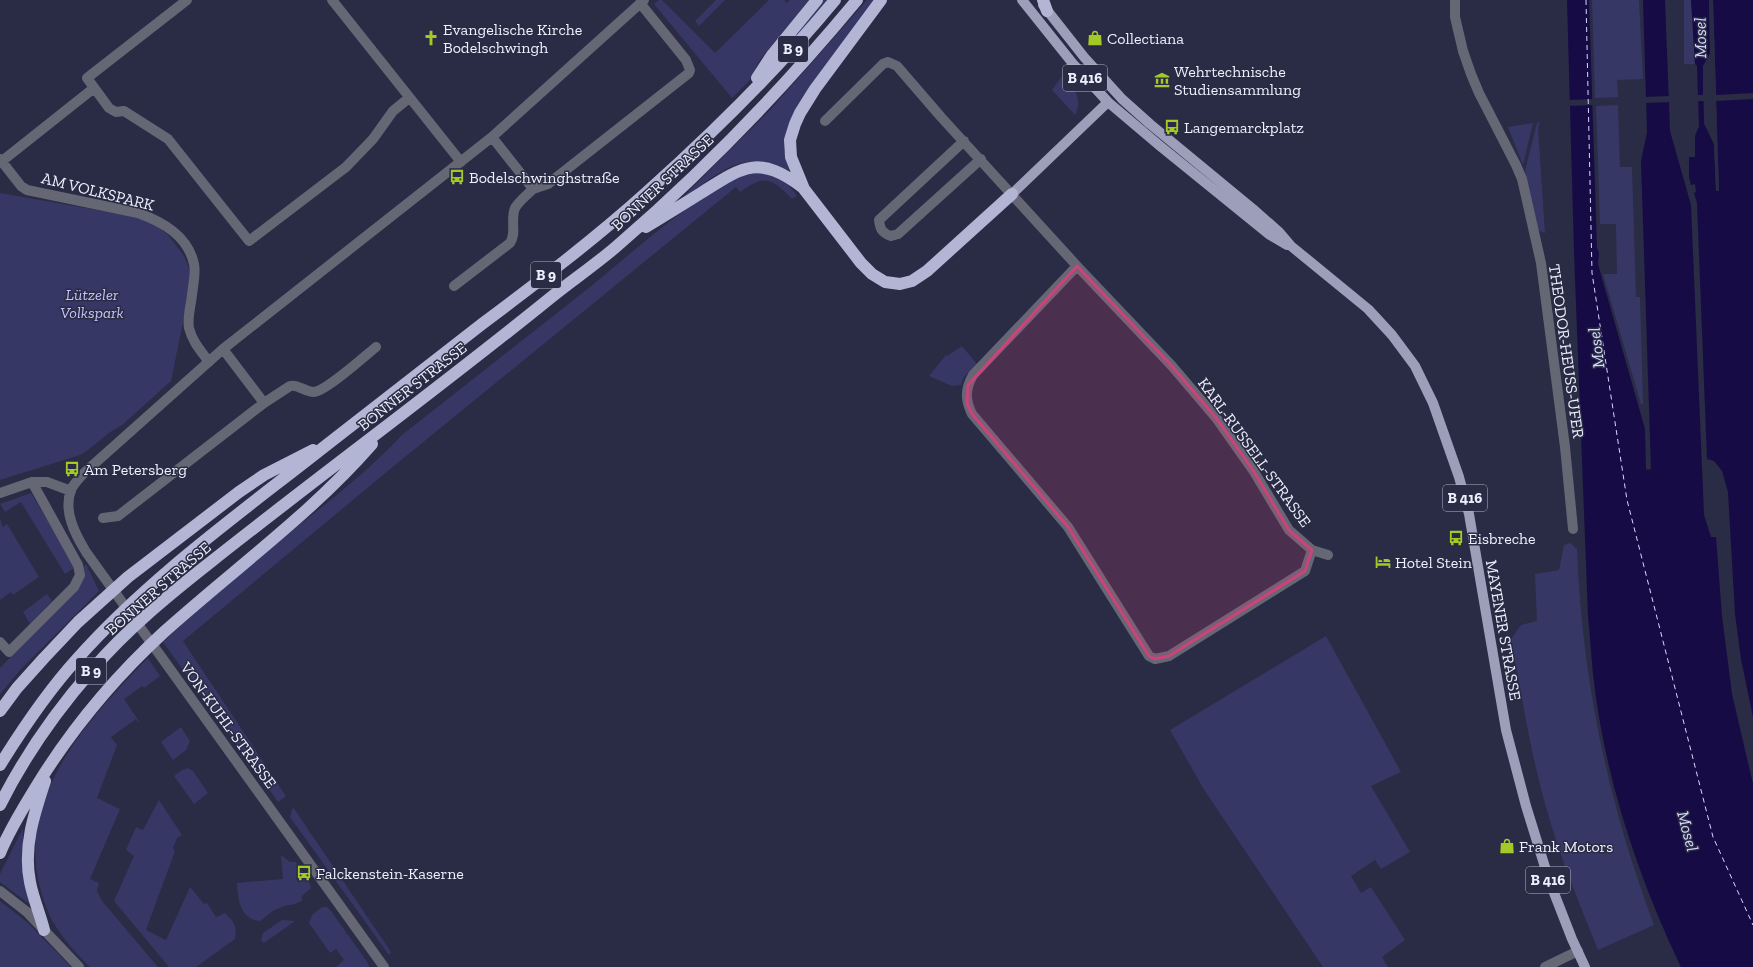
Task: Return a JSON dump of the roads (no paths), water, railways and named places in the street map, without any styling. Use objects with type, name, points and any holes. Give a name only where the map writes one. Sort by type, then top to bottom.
[{"type":"highway","points":[[748,95],[772,55],[817,0]]},
{"type":"highway","name":"BONNER STRASSE","points":[[0,765],[20,733],[49,692],[75,660],[116,618],[164,574],[590,240],[646,193],[721,124],[836,0]]},
{"type":"highway","name":"BONNER STRASSE","points":[[0,805],[40,738],[92,670],[115,645],[181,586],[293,497],[615,248],[690,180],[764,106],[814,53],[858,0]]},
{"type":"highway","points":[[804,189],[791,156],[790,140],[795,124],[815,89],[881,0]]},
{"type":"highway","points":[[615,248],[722,178],[738,170],[755,167],[771,169],[786,175],[804,189],[866,269],[885,282],[900,284],[912,281],[927,271],[1012,194]]},
{"type":"highway","points":[[0,853],[27,800],[50,764],[78,725],[114,682],[170,627],[331,488],[390,423]]},
{"type":"highway","points":[[0,711],[17,688],[78,622],[128,577],[245,488],[287,462],[332,441]]},
{"type":"highway","points":[[44,930],[30,882],[28,844],[33,816],[50,764]]},
{"type":"main road","name":"MAYENER STRASSE","points":[[1022,0],[1074,65],[1108,102],[1270,235],[1291,246]]},
{"type":"main road","name":"MAYENER STRASSE","points":[[1039,0],[1046,6],[1084,57],[1122,99],[1248,204],[1279,232],[1291,246],[1364,305],[1381,321],[1405,350],[1433,403],[1459,477],[1469,514],[1506,730],[1526,806],[1549,880],[1578,951]]},
{"type":"main road","points":[[1012,194],[1108,102]]},
{"type":"main road","name":"B 416","points":[[1578,951],[1586,967]]},
{"type":"street","points":[[187,0],[87,78],[109,108],[116,112],[124,111],[168,139],[249,242],[346,166],[373,139],[393,111],[409,98]]},
{"type":"street","points":[[332,0],[461,162]]},
{"type":"street","name":"THEODOR-HEUSS-UFER","points":[[1455,0],[1455,17],[1463,51],[1479,93],[1516,164],[1522,179],[1541,263],[1564,440],[1573,529]]},
{"type":"street","points":[[0,493],[32,482],[47,482],[71,491],[84,473],[223,349],[492,137],[642,2],[686,60],[690,70],[689,73],[548,184],[533,189],[516,208],[513,215],[513,238],[510,243],[454,286]]},
{"type":"street","name":"KARL-RUSSELL-STRASSE","points":[[825,121],[883,64],[888,62],[897,66],[1077,266],[1172,366],[1217,419],[1253,470],[1290,530],[1312,550],[1328,555]]},
{"type":"street","name":"AM VOLKSPARK","points":[[94,88],[1,160],[21,186],[27,190],[138,213],[155,220],[172,230],[181,239],[190,252],[194,265],[189,326],[192,338],[209,362]]},
{"type":"street","points":[[492,137],[533,189]]},
{"type":"street","points":[[964,141],[879,220],[880,227],[884,233],[891,236],[898,234],[981,159]]},
{"type":"street","name":"KARL-RUSSELL-STRASSE","points":[[1077,266],[973,376],[966,392],[967,404],[972,414],[1068,527],[1149,656],[1155,659],[1169,656],[1287,583],[1305,571],[1312,550]]},
{"type":"street","points":[[104,518],[118,516],[264,403],[290,386],[293,385],[308,391],[320,391],[376,347]]},
{"type":"street","points":[[223,349],[264,403]]},
{"type":"street","points":[[0,642],[9,652],[74,586],[80,575],[78,565],[32,482]]},
{"type":"street","name":"VON-KUHL-STRASSE","points":[[71,491],[70,509],[73,527],[86,552],[384,967]]},
{"type":"street","points":[[0,891],[27,912],[79,967]]},
{"type":"street","points":[[1545,967],[1578,951]]},
{"type":"water","name":"Mosel","points":[[1567,0],[1589,0],[1597,248],[1599,253],[1598,264],[1645,429],[1646,469],[1648,470],[1651,469],[1641,161],[1647,132],[1643,0],[1665,0],[1670,131],[1691,205],[1704,515],[1711,537],[1716,537],[1722,616],[1732,694],[1753,784],[1753,967],[1681,967],[1650,897],[1637,860],[1614,787],[1605,749],[1593,674],[1588,616],[1574,252]]},
{"type":"water","name":"Mosel","points":[[1691,0],[1709,0],[1710,54],[1703,66],[1704,123],[1714,144],[1716,191],[1719,191],[1713,0],[1753,0],[1753,717],[1741,659],[1735,614],[1728,492],[1722,471],[1714,461],[1707,459],[1697,203],[1694,193],[1696,192],[1695,184],[1691,185],[1689,177],[1689,157],[1695,157],[1695,136],[1699,126],[1697,66],[1695,64]]},
{"type":"place","name":"Evangelische Kirche Bodelschwingh","points":[[431,38]]},
{"type":"place","name":"Collectiana","points":[[1095,38]]},
{"type":"place","name":"Wehrtechnische Studiensammlung","points":[[1162,80]]},
{"type":"place","name":"Langemarckplatz","points":[[1172,127]]},
{"type":"place","name":"Bodelschwinghstraße","points":[[457,177]]},
{"type":"place","name":"Am Petersberg","points":[[72,469]]},
{"type":"place","name":"Eisbreche","points":[[1456,538]]},
{"type":"place","name":"Hotel Stein","points":[[1383,562]]},
{"type":"place","name":"Frank Motors","points":[[1507,846]]},
{"type":"place","name":"Falckenstein-Kaserne","points":[[304,873]]},
{"type":"park label","name":"Lützeler Volkspark","points":[[92,303]]}]
